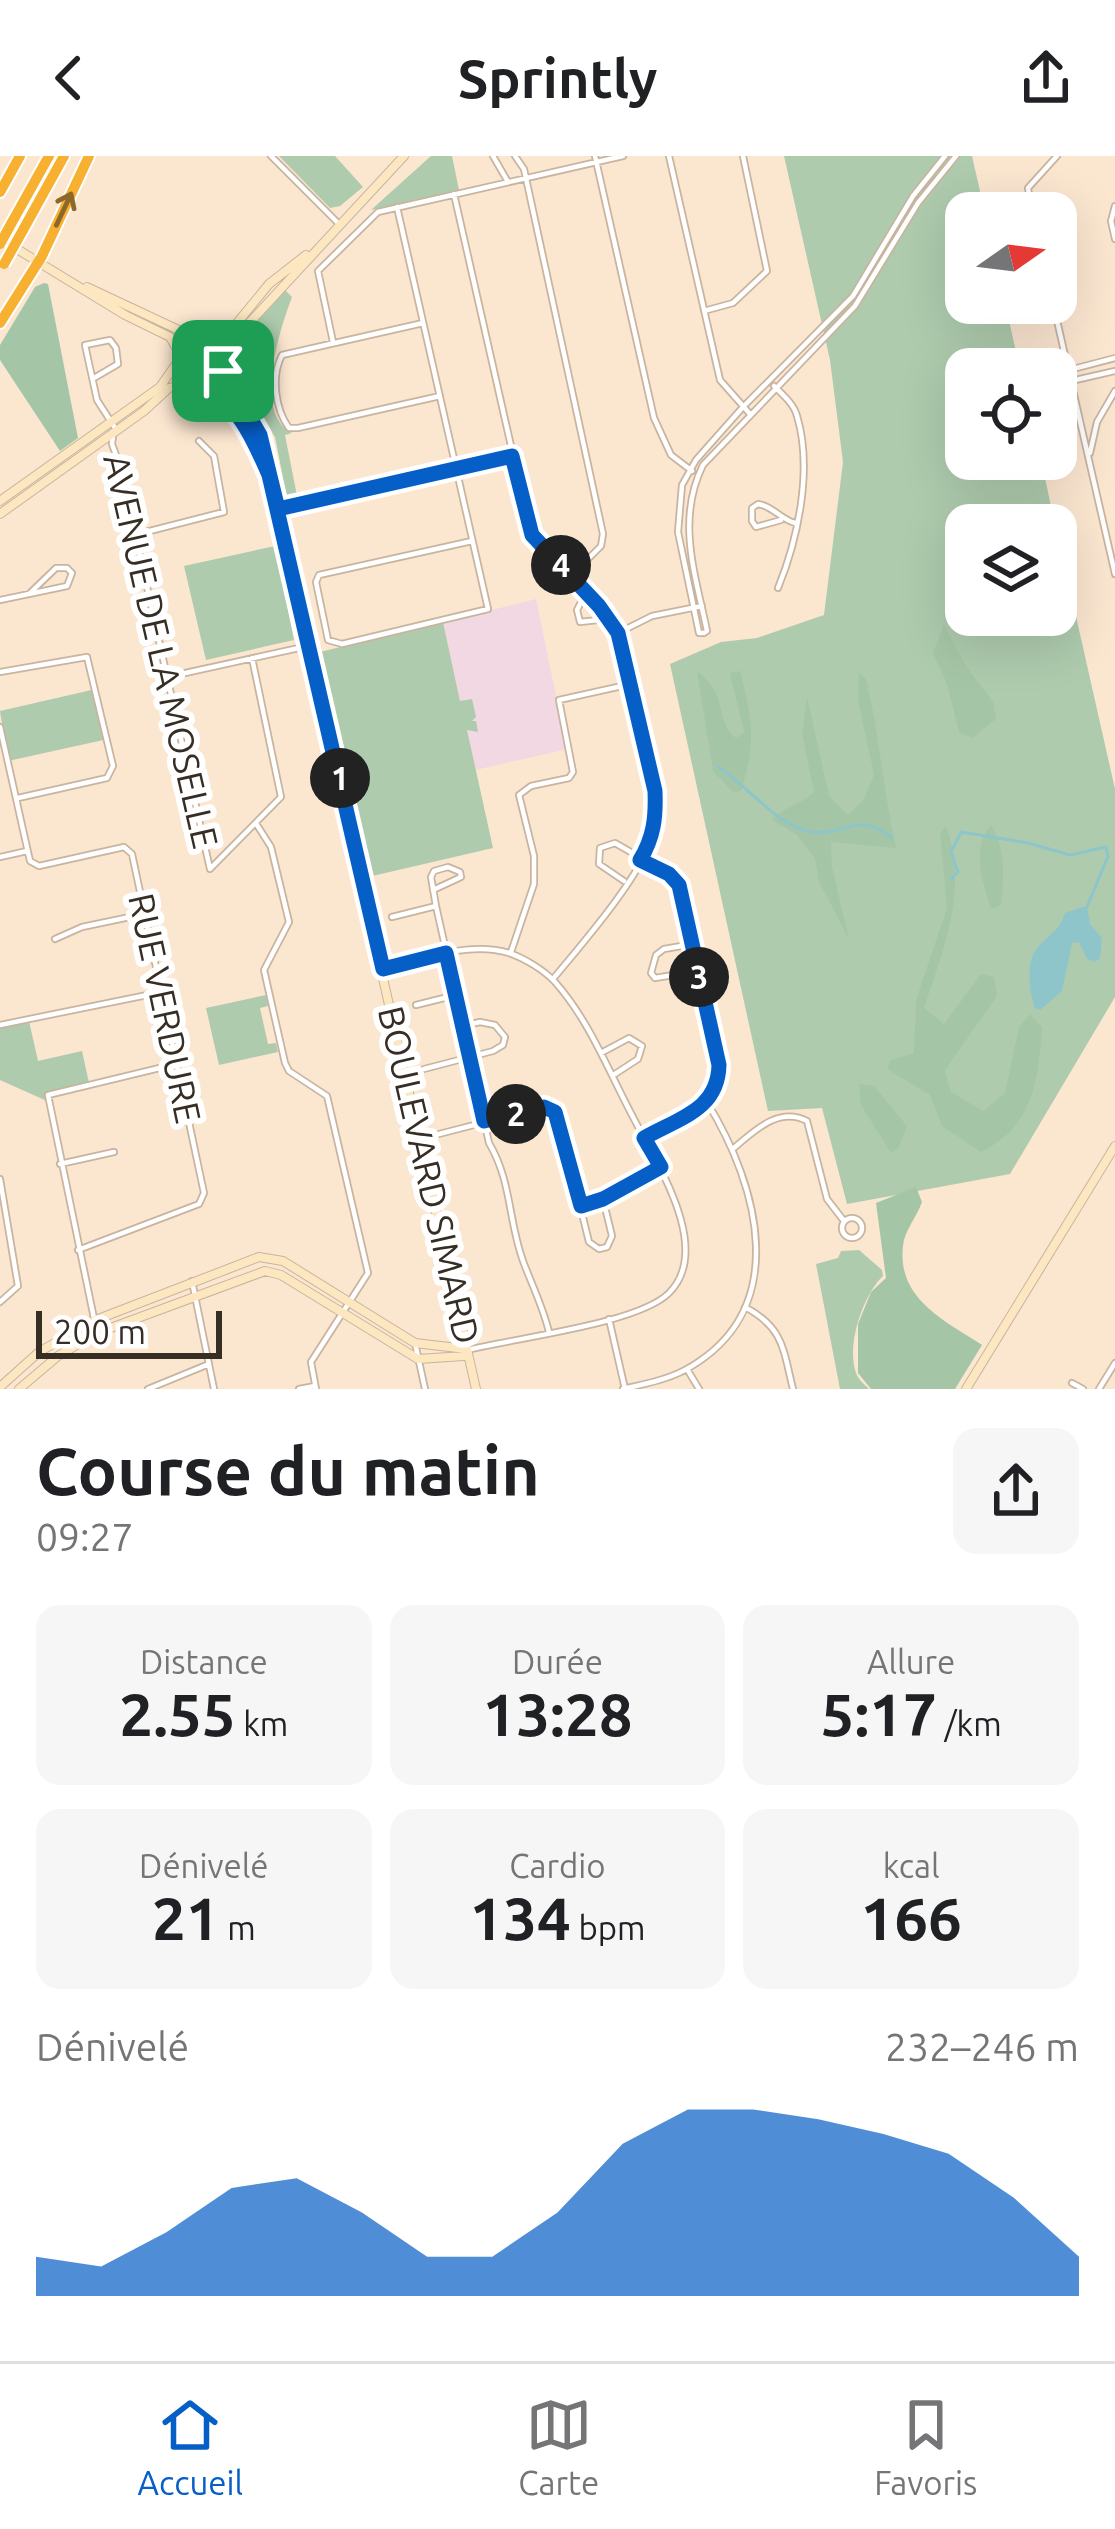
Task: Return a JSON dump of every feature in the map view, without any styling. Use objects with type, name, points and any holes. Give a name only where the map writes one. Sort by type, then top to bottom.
[{"type":"highway","points":[[0,191],[20,156]]},
{"type":"highway","points":[[2,268],[49,156]]},
{"type":"highway","points":[[0,242],[17,227],[64,156]]},
{"type":"highway","points":[[0,322],[39,261],[89,156]]},
{"type":"street","points":[[271,156],[338,224]]},
{"type":"street","points":[[0,502],[171,386],[212,382],[238,334],[404,156]]},
{"type":"street","points":[[493,156],[508,182]]},
{"type":"street","points":[[515,156],[526,178],[603,534],[601,546],[571,576]]},
{"type":"street","points":[[333,342],[317,272],[369,216],[623,156]]},
{"type":"street","points":[[669,156],[720,380],[750,414]]},
{"type":"street","points":[[704,311],[734,302],[767,271],[743,156]]},
{"type":"street","points":[[825,333],[913,196],[945,156]]},
{"type":"street","points":[[772,385],[698,475],[687,513],[707,631],[699,633],[677,507],[690,470],[743,407],[772,385],[865,292],[918,203],[956,156]]},
{"type":"street","points":[[1029,192],[1057,156]]},
{"type":"street","points":[[595,159],[654,418],[671,455],[698,475]]},
{"type":"street","points":[[454,194],[532,535],[618,633],[655,791],[651,842],[553,979]]},
{"type":"street","points":[[1115,206],[1111,221],[1115,239]]},
{"type":"street","points":[[397,207],[488,609],[341,644],[331,642],[316,582],[319,575],[472,541]]},
{"type":"street","points":[[0,242],[208,342],[220,350],[223,367]]},
{"type":"street","points":[[0,514],[114,429],[160,387],[190,345],[228,334],[269,284],[316,247]]},
{"type":"street","points":[[80,284],[124,315],[170,337],[181,358],[182,373],[193,383]]},
{"type":"street","points":[[423,322],[280,357],[276,386],[283,421],[289,428],[440,395]]},
{"type":"street","points":[[111,341],[118,364],[94,378],[86,345],[111,341]]},
{"type":"street","points":[[1077,368],[1115,358]]},
{"type":"street","name":"BOULEVARD SIMARD","points":[[223,367],[258,429],[278,509],[476,1389]]},
{"type":"street","points":[[1077,380],[1115,370]]},
{"type":"street","name":"AVENUE DE LA MOSELLE","points":[[94,378],[97,400],[114,429],[111,443],[210,869],[257,825]]},
{"type":"street","name":"BOULEVARD SIMARD","points":[[193,383],[229,402],[267,470]]},
{"type":"street","points":[[772,385],[792,405],[798,421],[803,487],[778,588]]},
{"type":"street","points":[[1089,458],[1096,422],[1115,391]]},
{"type":"street","points":[[1077,407],[1115,574]]},
{"type":"street","points":[[136,535],[224,512],[214,456],[199,441]]},
{"type":"street","points":[[278,509],[512,456]]},
{"type":"street","points":[[781,520],[768,506],[752,508],[756,526],[781,520],[795,524]]},
{"type":"street","points":[[0,601],[67,586],[72,573],[56,568],[29,594]]},
{"type":"street","points":[[586,592],[578,610],[580,622],[609,619]]},
{"type":"street","points":[[618,633],[643,619],[702,606]]},
{"type":"street","points":[[166,677],[308,646]]},
{"type":"street","points":[[0,672],[87,657],[113,766],[107,778],[16,799]]},
{"type":"street","points":[[252,658],[281,797],[257,825],[271,847],[289,922],[264,970],[285,1063],[327,1096],[368,1273],[311,1361],[315,1387],[299,1389]]},
{"type":"street","points":[[510,954],[534,884],[534,856],[519,795],[531,786],[569,778],[573,772],[559,700],[631,684]]},
{"type":"street","points":[[0,727],[27,851],[0,856]]},
{"type":"street","points":[[626,882],[599,864],[600,848],[615,843],[669,874],[679,885],[719,1065],[718,1082],[707,1102],[644,1138]]},
{"type":"street","name":"RUE VERDURE","points":[[27,851],[30,861],[39,866],[118,848],[129,850],[204,1192],[203,1202],[78,1250]]},
{"type":"street","points":[[433,890],[455,883],[460,872],[448,866],[434,871],[433,890],[436,906],[489,1143],[503,1168],[523,1260],[540,1296],[549,1332]]},
{"type":"street","points":[[392,917],[436,906]]},
{"type":"street","points":[[55,939],[82,927],[144,914]]},
{"type":"street","points":[[693,944],[664,950],[656,956],[651,973],[655,978],[698,971]]},
{"type":"street","points":[[1,1387],[40,1352],[93,1321],[243,1261],[272,1257],[415,1343],[467,1350],[658,1303],[676,1285],[685,1248],[675,1200],[601,1053],[553,979],[510,954],[490,950],[446,953],[383,969]]},
{"type":"street","points":[[0,1025],[162,992]]},
{"type":"street","points":[[416,1005],[456,995]]},
{"type":"street","points":[[424,1070],[503,1045],[505,1037],[495,1025],[462,1026]]},
{"type":"street","points":[[601,1053],[629,1038],[642,1046],[638,1059],[612,1075]]},
{"type":"street","points":[[97,1334],[48,1096],[176,1064]]},
{"type":"street","points":[[609,1318],[624,1389],[687,1369],[714,1349],[746,1307],[754,1278],[755,1233],[743,1172],[707,1102]]},
{"type":"street","points":[[439,1134],[544,1107],[555,1112],[593,1248],[608,1247],[612,1236],[603,1199]]},
{"type":"street","points":[[734,1148],[767,1121],[800,1116],[812,1131],[826,1199],[844,1221]]},
{"type":"street","points":[[966,1389],[1115,1146]]},
{"type":"street","points":[[60,1164],[114,1152]]},
{"type":"street","points":[[581,1206],[661,1167]]},
{"type":"street","points":[[0,1179],[18,1286],[0,1302]]},
{"type":"street","points":[[19,1389],[58,1357],[97,1334],[265,1271],[281,1275],[418,1359],[443,1360],[464,1356],[467,1350]]},
{"type":"street","points":[[192,1281],[214,1389]]},
{"type":"street","points":[[746,1307],[778,1333],[793,1389]]},
{"type":"street","points":[[415,1343],[425,1389]]},
{"type":"street","points":[[1099,1389],[1115,1363]]},
{"type":"street","points":[[148,1389],[209,1364]]},
{"type":"street","points":[[687,1369],[699,1389]]},
{"type":"street","points":[[1072,1383],[1083,1389]]},
{"type":"shaded area","points":[[536,599],[567,749],[475,770],[443,622]]},
{"type":"green space","points":[[279,156],[335,156],[363,187],[340,206],[330,208]]},
{"type":"green space","points":[[431,156],[452,156],[459,190],[371,210]]},
{"type":"green space","points":[[784,156],[972,156],[980,192],[945,192],[945,324],[1010,324],[1015,348],[945,348],[945,480],[1045,480],[1051,504],[945,504],[945,636],[1077,636],[1077,621],[1115,789],[1115,997],[1010,1174],[847,1204],[822,1108],[768,1111],[670,664],[721,642],[757,638],[824,615],[843,462],[830,360]]},
{"type":"green space","points":[[48,284],[78,438],[60,451],[0,360],[0,345],[35,287]]},
{"type":"green space","points":[[285,290],[292,297],[276,349],[271,390],[280,423],[292,433],[285,435],[298,501],[287,498],[275,437],[236,373],[236,345]]},
{"type":"green space","points":[[275,546],[294,640],[206,660],[184,566]]},
{"type":"green space","points":[[443,622],[460,701],[472,699],[476,717],[472,721],[478,732],[467,730],[493,848],[368,877],[316,653]]},
{"type":"green space","points":[[944,625],[945,636],[950,636],[993,702],[996,719],[972,738],[959,732],[947,684],[933,653]]},
{"type":"green space","points":[[697,671],[714,690],[725,724],[736,738],[744,732],[730,673],[740,671],[751,731],[741,791],[733,792],[713,771]]},
{"type":"green space","points":[[859,673],[866,679],[871,700],[896,848],[831,842],[849,939],[819,882],[815,859],[797,835],[772,820],[814,792],[802,733],[807,697],[829,796],[848,815],[864,799],[874,775],[858,700]]},
{"type":"green space","points":[[96,689],[108,739],[8,761],[0,711]]},
{"type":"green space","points":[[991,825],[1002,853],[1003,875],[1001,905],[991,909],[980,855]]},
{"type":"green space","points":[[946,826],[954,895],[946,941],[924,1008],[944,1024],[981,974],[994,977],[997,996],[945,1070],[951,1092],[983,1111],[1005,1093],[1019,1027],[1030,1014],[1042,1027],[1030,1100],[1012,1129],[981,1152],[942,1126],[930,1095],[887,1069],[890,1061],[914,1053],[916,1000],[947,908],[940,833]]},
{"type":"green space","points":[[266,995],[268,1006],[260,1008],[268,1044],[276,1043],[278,1052],[219,1065],[206,1008]]},
{"type":"green space","points":[[29,1021],[38,1061],[82,1051],[89,1083],[53,1091],[47,1101],[0,1080],[0,1025]]},
{"type":"green space","points":[[859,1084],[874,1086],[907,1126],[899,1147],[891,1153],[861,1105]]},
{"type":"green space","points":[[916,1187],[922,1202],[903,1246],[907,1280],[926,1306],[982,1345],[955,1389],[871,1389],[858,1373],[858,1324],[871,1292],[886,1278],[876,1203]]},
{"type":"green space","points":[[859,1250],[883,1276],[858,1321],[853,1349],[856,1373],[869,1389],[840,1389],[816,1264],[838,1258],[841,1251]]},
{"type":"water","points":[[1087,907],[1090,924],[1102,938],[1100,958],[1095,962],[1087,959],[1079,942],[1072,943],[1062,991],[1040,1010],[1035,1008],[1032,957],[1065,913]]},
{"type":"waterway","points":[[718,767],[800,829],[824,832],[861,825],[892,838]]},
{"type":"waterway","points":[[951,879],[958,872],[951,852],[961,832],[1070,855],[1106,847],[1108,856],[1087,907]]},
{"type":"route","points":[[223,371],[212,382],[196,384],[231,405],[271,481],[278,509],[292,579],[337,761],[383,969],[446,953],[484,1121],[544,1107],[555,1112],[581,1206],[603,1199],[661,1167],[644,1138],[707,1102],[714,1095],[719,1065],[679,885],[669,874],[640,860],[651,842],[655,791],[618,633],[532,535],[512,456],[278,509],[260,435],[223,371]]}]
